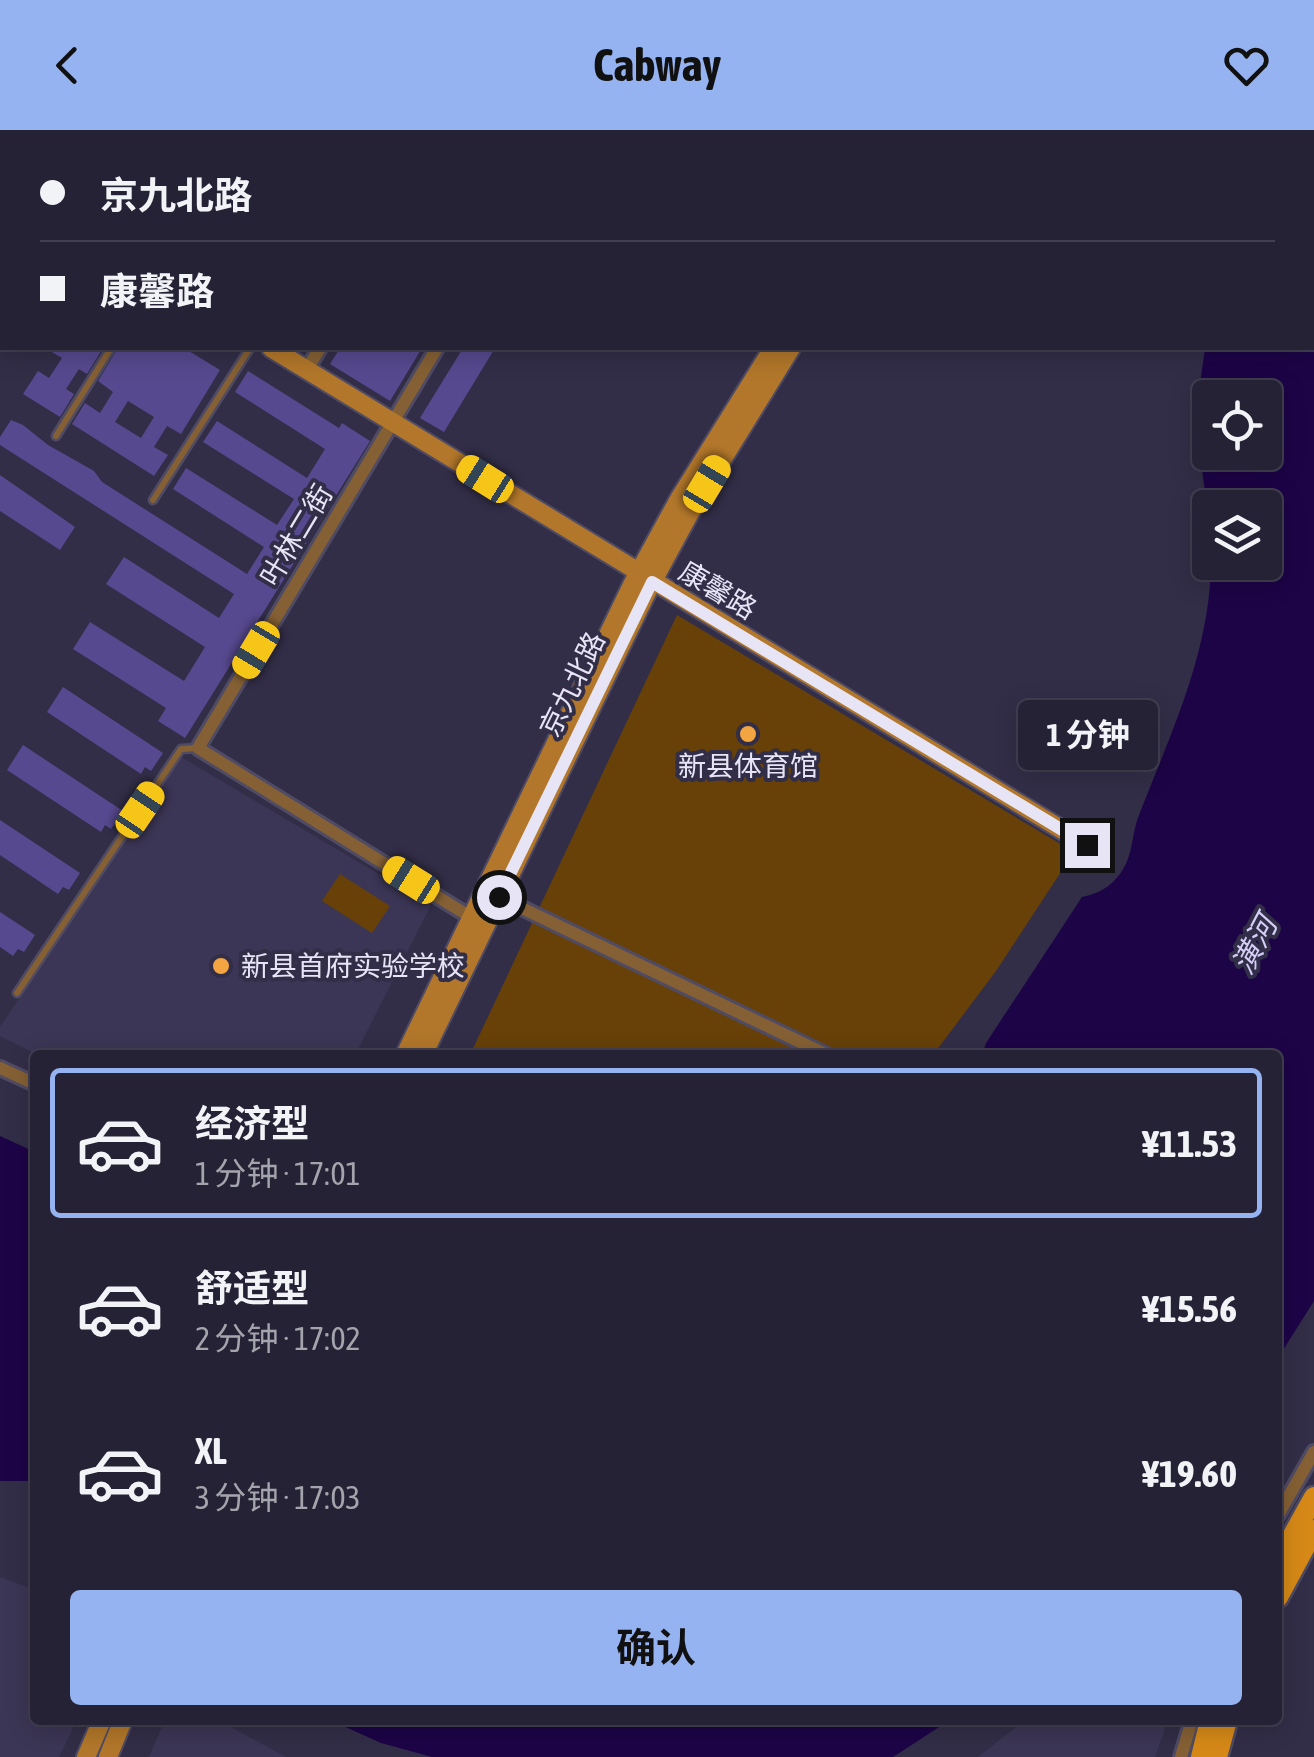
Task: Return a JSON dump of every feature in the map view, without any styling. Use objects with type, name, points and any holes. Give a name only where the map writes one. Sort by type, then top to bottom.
[{"type":"main road","name":"康馨路","points":[[274,350],[1087,845]]},
{"type":"main road","name":"京九北路","points":[[407,1050],[645,578],[771,350]]},
{"type":"main road","name":"京九北路","points":[[425,1050],[645,578],[790,350]]},
{"type":"main road","points":[[1282,1555],[1314,1497]]},
{"type":"main road","points":[[1282,1590],[1314,1530]]},
{"type":"main road","points":[[86,1757],[100,1725]]},
{"type":"main road","points":[[108,1757],[121,1725]]},
{"type":"main road","points":[[1201,1757],[1209,1725]]},
{"type":"main road","points":[[1217,1757],[1227,1725]]},
{"type":"street","points":[[306,369],[319,350]]},
{"type":"street","name":"叶林二街","points":[[198,748],[436,350]]},
{"type":"street","points":[[198,748],[472,918]]},
{"type":"street","points":[[499,897],[817,1050]]},
{"type":"street","points":[[0,1068],[30,1082]]},
{"type":"street","points":[[1282,1507],[1314,1452]]},
{"type":"street","points":[[1181,1757],[1191,1725]]},
{"type":"lane","points":[[56,436],[110,350]]},
{"type":"lane","points":[[153,500],[249,350]]},
{"type":"lane","points":[[17,993],[181,749],[198,748]]},
{"type":"shaded area","name":"新县体育馆","points":[[677,615],[1074,852],[996,971],[937,1050],[472,1050]]},
{"type":"shaded area","name":"新县首府实验学校","points":[[181,757],[431,905],[358,1050],[30,1051],[0,1036],[0,1027]]},
{"type":"shaded area","points":[[340,874],[390,906],[372,933],[322,901]]},
{"type":"shaded area","points":[[0,1577],[30,1588],[30,1725],[75,1725],[59,1757],[0,1757]]},
{"type":"shaded area","points":[[163,1725],[227,1725],[286,1757],[149,1757]]},
{"type":"shaded area","points":[[1019,1725],[1166,1725],[1155,1757],[978,1757]]},
{"type":"water","name":"潢河","points":[[1205,350],[1314,350],[1314,1301],[1282,1352],[1282,1050],[984,1050],[1082,897],[1108,886],[1125,867],[1139,815],[1196,660],[1210,580],[1282,580],[1282,490],[1205,490],[1202,470],[1282,470],[1282,380],[1201,380]]},
{"type":"water","points":[[0,1136],[30,1150],[30,1481],[0,1481]]},
{"type":"water","points":[[341,1725],[942,1725],[893,1757],[432,1757],[381,1743]]},
{"type":"building","points":[[48,350],[102,350],[87,374],[79,369],[66,389],[74,394],[60,417],[23,394],[38,371],[49,378],[62,358]]},
{"type":"building","points":[[117,350],[187,350],[220,370],[181,434],[167,426],[154,447],[168,455],[154,476],[72,424],[85,403],[100,413],[113,392],[98,381]],"holes":[[[128,401],[154,417],[141,438],[115,422]]]},
{"type":"building","points":[[339,350],[421,350],[390,401],[330,364]]},
{"type":"building","points":[[462,350],[494,350],[444,432],[420,418]]},
{"type":"building","points":[[248,371],[339,428],[342,423],[370,441],[185,738],[158,721],[166,708],[73,649],[90,622],[184,681],[205,647],[106,584],[124,557],[219,618],[234,594],[0,445],[0,437],[11,420],[23,425],[48,445],[94,471],[102,482],[247,574],[264,547],[173,489],[186,468],[277,525],[294,499],[203,442],[217,421],[307,478],[325,449],[235,392]]},
{"type":"building","points":[[0,475],[75,527],[60,550],[0,511]]},
{"type":"building","points":[[63,687],[163,753],[151,771],[145,767],[141,774],[47,712]]},
{"type":"building","points":[[23,745],[123,811],[111,829],[105,825],[101,832],[7,770]]},
{"type":"building","points":[[0,820],[80,873],[69,890],[63,887],[58,894],[0,855]]},
{"type":"building","points":[[0,912],[35,935],[24,952],[18,949],[13,956],[0,947]]},
{"type":"place","name":"新县体育馆","points":[[748,734]]},
{"type":"place","name":"新县首府实验学校","points":[[221,966]]},
{"type":"route","points":[[499,897],[652,582],[1087,845]]}]
